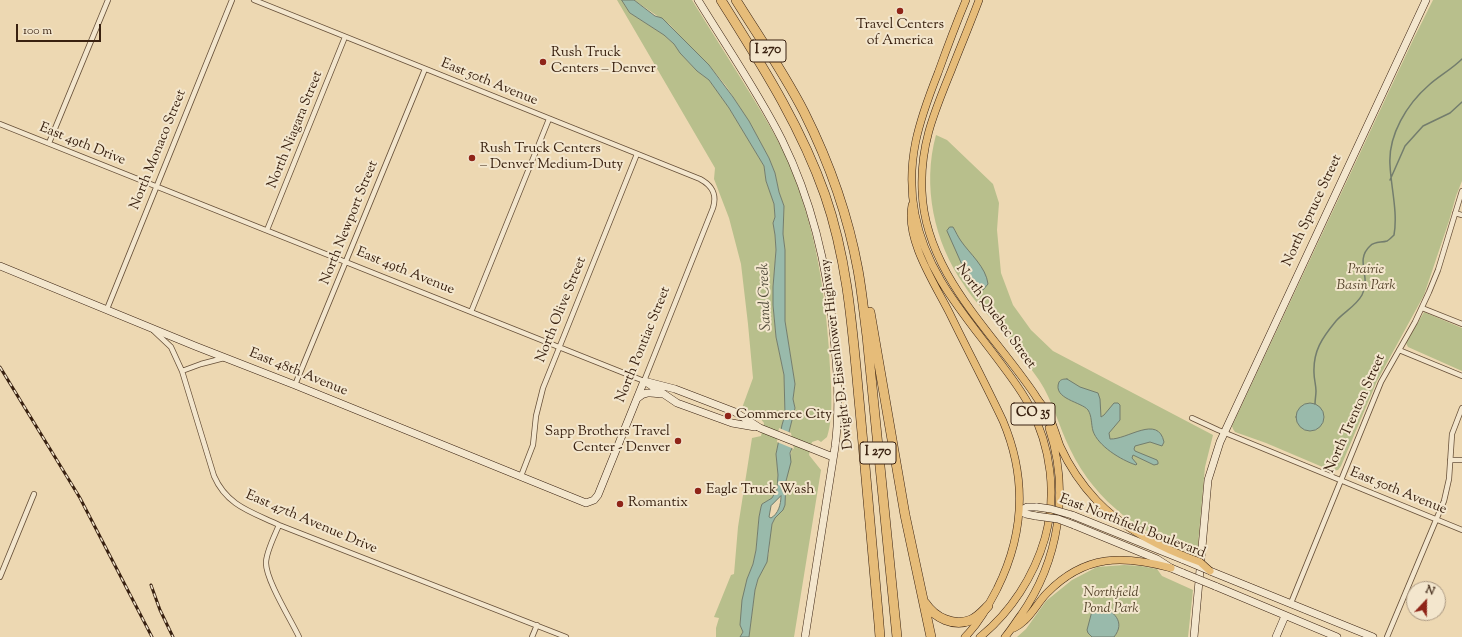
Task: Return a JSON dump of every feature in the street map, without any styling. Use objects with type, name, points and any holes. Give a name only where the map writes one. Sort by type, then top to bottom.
[{"type":"highway","name":"Dwight D. Eisenhower Highway","points":[[721,0],[780,96],[802,138],[825,195],[838,241],[848,291],[855,354],[880,637]]},
{"type":"highway","name":"Dwight D. Eisenhower Highway","points":[[736,0],[789,86],[817,140],[843,209],[858,269],[869,356],[897,637]]},
{"type":"highway","points":[[858,269],[867,296],[905,516],[931,637]]},
{"type":"highway","points":[[922,598],[930,610],[938,616],[954,622],[970,620],[988,606]]},
{"type":"main road","name":"CO 35","points":[[966,0],[929,95],[913,150],[913,201],[917,224],[922,242],[937,276],[959,309],[1024,397],[1040,430],[1049,463],[1051,484],[1047,528],[1041,550],[1030,575],[1017,596],[999,619],[980,637]]},
{"type":"main road","name":"North Quebec Street","points":[[980,0],[929,127],[922,165],[922,202],[932,240],[948,277],[1036,397]]},
{"type":"main road","points":[[913,201],[910,216],[915,240],[922,258],[992,397],[1010,439],[1019,476],[1020,511],[1016,536],[1009,561],[1001,581],[988,606],[980,619],[965,637]]},
{"type":"main road","name":"CO 35","points":[[1004,637],[1011,631],[1034,595],[1042,579],[1051,554],[1059,519],[1060,488],[1057,459],[1049,428],[1036,397]]},
{"type":"main road","points":[[1036,397],[1048,414],[1071,466],[1097,501],[1135,532],[1155,544],[1184,558],[1200,562],[1213,572]]},
{"type":"main road","points":[[1011,631],[1025,621],[1040,600],[1056,584],[1074,571],[1083,567],[1094,563],[1116,559],[1143,561],[1171,568]]},
{"type":"street","points":[[49,144],[108,0]]},
{"type":"street","name":"North Monaco Street","points":[[107,309],[232,0]]},
{"type":"street","name":"East 50th Avenue","points":[[254,0],[700,179],[709,185],[713,190]]},
{"type":"street","points":[[698,0],[776,128],[796,171],[813,216],[827,277],[836,360],[838,413],[833,458],[805,637]]},
{"type":"street","name":"North Spruce Street","points":[[1194,637],[1208,480],[1224,432],[1426,0]]},
{"type":"street","name":"North Niagara Street","points":[[267,230],[345,37]]},
{"type":"street","name":"North Newport Street","points":[[295,385],[425,69]]},
{"type":"street","points":[[471,312],[549,119]]},
{"type":"street","name":"East 49th Drive","points":[[0,124],[156,186]]},
{"type":"street","name":"North Olive Street","points":[[520,476],[533,445],[540,396],[637,154]]},
{"type":"street","name":"East 49th Avenue","points":[[156,186],[644,381],[676,389],[734,412],[760,428],[833,458]]},
{"type":"street","name":"North Pontiac Street","points":[[586,503],[594,500],[598,495],[713,208],[715,196],[713,190]]},
{"type":"street","name":"North Trenton Street","points":[[1291,603],[1381,382],[1422,308],[1438,270],[1462,191]]},
{"type":"street","points":[[1455,213],[1462,215]]},
{"type":"street","name":"East 48th Avenue","points":[[0,266],[586,503]]},
{"type":"street","points":[[1422,308],[1462,324]]},
{"type":"street","name":"East 47th Avenue Drive","points":[[149,326],[171,347],[182,371],[214,476],[222,492],[238,506],[279,524],[566,637]]},
{"type":"street","points":[[1399,350],[1462,376]]},
{"type":"street","points":[[182,371],[201,364],[226,358]]},
{"type":"street","name":"East 49th Avenue","points":[[644,381],[677,403],[732,423],[760,428]]},
{"type":"street","points":[[636,400],[641,395],[647,393],[662,394]]},
{"type":"street","points":[[1387,637],[1444,501],[1448,487],[1452,434],[1462,408]]},
{"type":"street","name":"East 50th Avenue","points":[[1192,418],[1462,530]]},
{"type":"street","points":[[1450,460],[1462,460]]},
{"type":"street","points":[[0,577],[34,494]]},
{"type":"street","name":"East Northfield Boulevard","points":[[1020,511],[1027,508],[1037,507],[1059,511],[1184,558]]},
{"type":"street","name":"East Northfield Boulevard","points":[[1020,511],[1026,514],[1058,519],[1074,525],[1157,559],[1171,568],[1337,637]]},
{"type":"street","points":[[279,524],[266,562],[267,571],[271,583],[299,637]]},
{"type":"street","name":"East Northfield Boulevard","points":[[1213,572],[1373,637]]},
{"type":"street","points":[[1276,637],[1285,616]]},
{"type":"street","points":[[532,637],[537,625]]},
{"type":"green space","points":[[617,0],[622,0],[630,13],[664,35],[674,44],[680,53],[697,71],[709,80],[729,108],[764,166],[766,181],[774,204],[775,217],[773,223],[776,250],[773,305],[776,337],[784,375],[785,415],[776,454],[778,475],[777,489],[772,498],[762,504],[761,507],[756,550],[753,564],[747,579],[740,625],[743,632],[740,637],[716,637],[716,628],[719,618],[714,617],[731,575],[734,574],[738,527],[752,438],[761,436],[764,423],[760,418],[742,408],[753,378],[741,264],[729,218],[714,179],[715,168]]},
{"type":"green space","points":[[634,0],[692,0],[777,139],[794,177],[810,225],[816,249],[827,324],[831,382],[831,417],[827,437],[821,442],[818,440],[812,442],[809,455],[821,470],[794,637],[749,637],[755,590],[769,553],[772,524],[785,505],[786,481],[792,448],[789,432],[795,408],[793,399],[795,384],[785,321],[785,250],[783,234],[784,206],[775,173],[769,158],[749,121],[726,86],[709,65],[669,24]]},
{"type":"green space","name":"Prairie Basin Park","points":[[1433,0],[1462,0],[1462,181],[1424,295],[1377,381],[1341,466],[1338,470],[1332,471],[1266,443],[1235,432],[1232,426]]},
{"type":"green space","points":[[936,135],[947,140],[993,184],[999,203],[997,230],[1001,273],[1013,305],[1031,330],[1053,351],[1213,435],[1205,467],[1197,556],[1140,527],[1123,515],[1094,486],[1081,469],[1070,449],[1044,388],[1039,380],[1001,329],[981,308],[964,285],[945,251],[938,232],[934,213],[930,174]]},
{"type":"green space","points":[[1424,312],[1462,328],[1462,371],[1408,347],[1406,343]]},
{"type":"green space","name":"Northfield Pond Park","points":[[1124,565],[1157,569],[1162,576],[1193,590],[1188,637],[1017,637],[1026,629],[1046,601],[1072,580],[1097,567]]},
{"type":"shaded area","points":[[622,0],[634,0],[655,16],[662,18],[709,65],[749,121],[769,158],[775,173],[784,206],[783,234],[785,250],[785,321],[795,384],[793,399],[795,408],[789,432],[792,448],[790,453],[791,462],[786,481],[785,505],[772,524],[767,562],[758,579],[755,590],[749,637],[740,637],[743,632],[740,625],[742,600],[756,550],[761,507],[762,504],[772,498],[777,489],[778,475],[776,454],[785,415],[784,375],[776,337],[773,305],[776,250],[773,223],[775,217],[774,204],[766,181],[764,166],[729,108],[709,80],[697,71],[680,53],[674,44],[664,35],[630,13]],"holes":[[[781,496],[777,512],[771,518],[769,517],[771,506]]]},
{"type":"shaded area","points":[[950,227],[953,227],[965,246],[981,266],[987,278],[988,284],[983,290],[976,288],[963,267],[947,231]]},
{"type":"shaded area","points":[[1067,379],[1080,387],[1098,393],[1100,399],[1101,417],[1114,403],[1118,403],[1120,405],[1120,420],[1109,433],[1110,439],[1149,429],[1155,430],[1161,434],[1164,442],[1162,446],[1150,442],[1135,446],[1134,449],[1135,451],[1157,460],[1158,464],[1154,465],[1133,455],[1132,458],[1137,464],[1136,465],[1117,456],[1105,447],[1093,431],[1091,417],[1088,410],[1064,396],[1060,392],[1058,388],[1059,382]]},
{"type":"shaded area","points":[[1310,403],[1320,407],[1324,417],[1320,427],[1310,431],[1300,427],[1296,417],[1300,407]]},
{"type":"shaded area","points":[[1099,605],[1109,610],[1117,618],[1119,627],[1114,637],[1092,637],[1088,633],[1087,630],[1092,611]]},
{"type":"pier","points":[[779,428],[791,433],[794,449],[777,442]]},
{"type":"waterway","points":[[1315,404],[1316,391],[1314,365],[1319,345],[1336,321],[1357,302],[1362,295],[1365,288],[1363,263],[1365,252],[1372,244],[1387,241],[1394,235],[1395,209],[1390,154],[1392,143],[1400,121],[1413,101],[1433,82],[1462,59]]},
{"type":"waterway","points":[[1390,180],[1405,146],[1423,126],[1450,113],[1462,102]]},
{"type":"railway","points":[[0,367],[80,498],[152,637]]},
{"type":"railway","points":[[151,585],[160,610],[173,637]]},
{"type":"place","name":"Travel Centers of America","points":[[900,11]]},
{"type":"place","name":"Rush Truck Centers – Denver","points":[[543,62]]},
{"type":"place","name":"Rush Truck Centers – Denver Medium-Duty","points":[[472,158]]},
{"type":"place","name":"Commerce City","points":[[728,416]]},
{"type":"place","name":"Sapp Brothers Travel Center - Denver","points":[[678,441]]},
{"type":"place","name":"Eagle Truck Wash","points":[[698,491]]},
{"type":"place","name":"Romantix","points":[[620,504]]},
{"type":"water label","name":"Sand Creek","points":[[766,297]]}]
